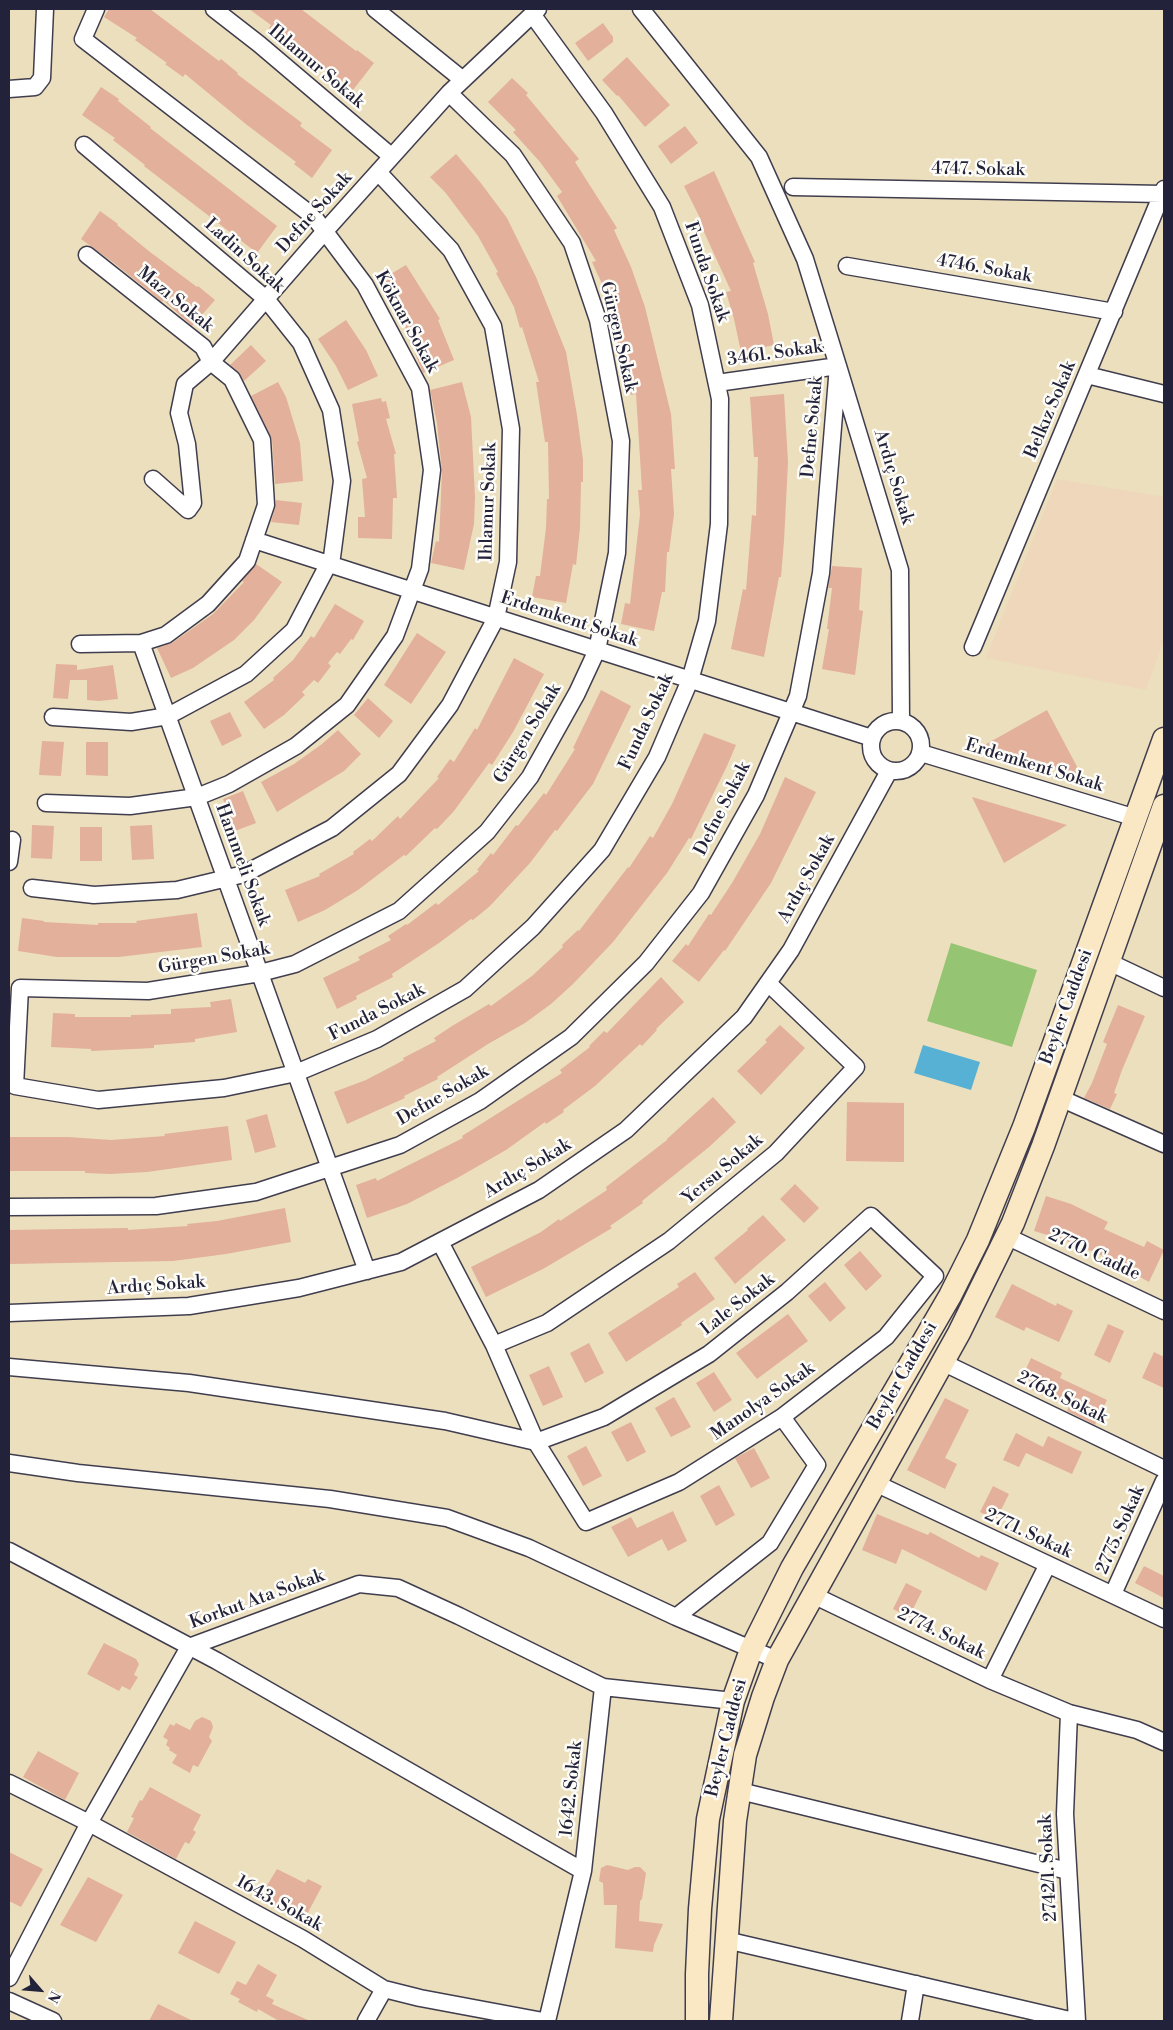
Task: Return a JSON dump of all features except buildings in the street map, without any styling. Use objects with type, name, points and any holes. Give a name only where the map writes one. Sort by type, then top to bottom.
[{"type":"main road","name":"Beyler Caddesi","points":[[697,2021],[697,1974],[708,1819],[732,1701],[751,1650],[792,1568],[950,1296],[978,1240],[1024,1128],[1164,739]]},
{"type":"main road","name":"Beyler Caddesi","points":[[721,2021],[736,1821],[745,1755],[763,1697],[777,1660],[942,1362],[1006,1236],[1060,1098],[1161,815]]},
{"type":"main road","points":[[1136,818],[1161,815]]},
{"type":"main road","points":[[1087,953],[1109,962]]},
{"type":"street","points":[[9,89],[35,87],[42,78],[45,9]]},
{"type":"street","name":"Köknar Sokak","points":[[46,803],[130,806],[197,797],[230,784],[296,746],[347,705],[395,636],[420,569],[432,470],[420,388],[365,285],[314,217],[83,39],[96,9]]},
{"type":"street","name":"Ihlamur Sokak","points":[[214,9],[259,44],[391,156]]},
{"type":"street","points":[[375,9],[463,80]]},
{"type":"street","name":"Defne Sokak","points":[[9,1207],[156,1206],[256,1192],[400,1145],[480,1101],[571,1037],[646,963],[701,893],[756,795],[798,696],[821,573],[838,366],[805,258],[759,157],[641,9]]},
{"type":"street","name":"Defne Sokak","points":[[153,479],[188,510],[193,502],[187,444],[179,413],[185,384],[211,362],[391,156],[449,93],[535,11]]},
{"type":"street","name":"Funda Sokak","points":[[15,1086],[98,1100],[224,1088],[296,1074],[377,1039],[465,989],[533,927],[602,850],[657,757],[690,680],[707,621],[718,524],[720,399],[700,305],[662,207],[604,113],[535,11]]},
{"type":"street","name":"Gürgen Sokak","points":[[15,1086],[20,988],[148,991],[260,973],[295,964],[399,910],[488,832],[530,777],[577,693],[597,650],[617,553],[621,441],[598,320],[572,242],[514,155],[449,93]]},
{"type":"street","name":"Ladin Sokak","points":[[53,717],[131,722],[168,716],[246,674],[294,630],[332,557],[342,481],[331,410],[301,343],[266,299],[84,145]]},
{"type":"street","name":"Ihlamur Sokak","points":[[32,888],[94,895],[177,890],[244,874],[332,828],[399,774],[450,705],[496,618],[508,562],[511,429],[493,326],[451,250],[378,172]]},
{"type":"street","name":"4747. Sokak","points":[[793,187],[1163,191]]},
{"type":"street","name":"Belkız Sokak","points":[[973,647],[1163,191]]},
{"type":"street","name":"Mazı Sokak","points":[[80,644],[141,643],[166,635],[208,604],[247,561],[266,506],[262,440],[232,379],[211,362],[203,347],[87,254]]},
{"type":"street","name":"4746. Sokak","points":[[847,266],[1114,312]]},
{"type":"street","name":"3461. Sokak","points":[[717,383],[838,366]]},
{"type":"street","name":"Ardıç Sokak","points":[[838,366],[900,570],[901,721]]},
{"type":"street","points":[[1087,375],[1164,394]]},
{"type":"street","name":"Erdemkent Sokak","points":[[254,540],[872,738]]},
{"type":"street","name":"Hanımeli Sokak","points":[[141,643],[367,1271]]},
{"type":"street","points":[[901,721],[915,729],[922,744],[921,752],[918,760],[912,766],[897,772],[889,771],[882,767],[872,754],[870,746],[875,732],[886,722],[901,721]]},
{"type":"street","name":"Erdemkent Sokak","points":[[921,752],[1136,818]]},
{"type":"street","name":"Ardıç Sokak","points":[[9,1313],[190,1306],[300,1288],[401,1262],[539,1190],[626,1130],[744,1017],[791,950],[889,771]]},
{"type":"street","points":[[9,862],[12,840]]},
{"type":"street","points":[[1109,962],[1164,988]]},
{"type":"street","name":"Yersu Sokak","points":[[494,1345],[547,1323],[669,1241],[776,1153],[856,1067],[768,982]]},
{"type":"street","points":[[1060,1098],[1164,1144]]},
{"type":"street","name":"Lale Sokak","points":[[536,1442],[604,1417],[709,1354],[788,1292],[871,1216],[935,1276]]},
{"type":"street","name":"2770. Cadde","points":[[1006,1236],[1164,1311]]},
{"type":"street","points":[[440,1242],[494,1345],[536,1442]]},
{"type":"street","name":"Manolya Sokak","points":[[536,1442],[586,1522],[678,1482],[782,1417],[886,1337],[935,1276]]},
{"type":"street","name":"2768. Sokak","points":[[942,1362],[1164,1469]]},
{"type":"street","points":[[9,1367],[189,1383],[445,1421],[536,1442]]},
{"type":"street","points":[[676,1617],[770,1543],[817,1464],[782,1417]]},
{"type":"street","points":[[9,1463],[78,1473],[330,1499],[447,1518],[529,1548],[676,1617],[777,1660]]},
{"type":"street","name":"2775. Sokak","points":[[1113,1594],[1164,1481]]},
{"type":"street","name":"2771. Sokak","points":[[875,1483],[1047,1566],[1113,1594],[1164,1620]]},
{"type":"street","points":[[9,1551],[225,1666],[583,1871]]},
{"type":"street","name":"2774. Sokak","points":[[813,1595],[990,1680],[1047,1566]]},
{"type":"street","name":"Korkut Ata Sokak","points":[[9,1978],[89,1823],[189,1647],[359,1584],[398,1588],[602,1687]]},
{"type":"street","points":[[990,1680],[1069,1713],[1137,1730],[1164,1742]]},
{"type":"street","points":[[602,1687],[732,1701]]},
{"type":"street","name":"1642. Sokak","points":[[545,2021],[583,1871],[602,1687]]},
{"type":"street","name":"2742/1. Sokak","points":[[1069,1713],[1065,1814],[1076,2021]]},
{"type":"street","name":"1643. Sokak","points":[[9,1783],[89,1823],[303,1939],[384,1988],[420,1998],[545,2021]]},
{"type":"street","points":[[740,1791],[1068,1871]]},
{"type":"street","points":[[726,1940],[1076,2021]]},
{"type":"street","points":[[910,2021],[916,1984]]},
{"type":"street","points":[[366,2021],[384,1988]]},
{"type":"street","points":[[9,2001],[54,2021]]},
{"type":"shaded area","points":[[1057,479],[1164,497],[1164,640],[1146,690],[986,658]]},
{"type":"green space","points":[[951,943],[1037,970],[1012,1047],[927,1021]]},
{"type":"water","points":[[923,1045],[980,1062],[971,1090],[914,1073]]}]
